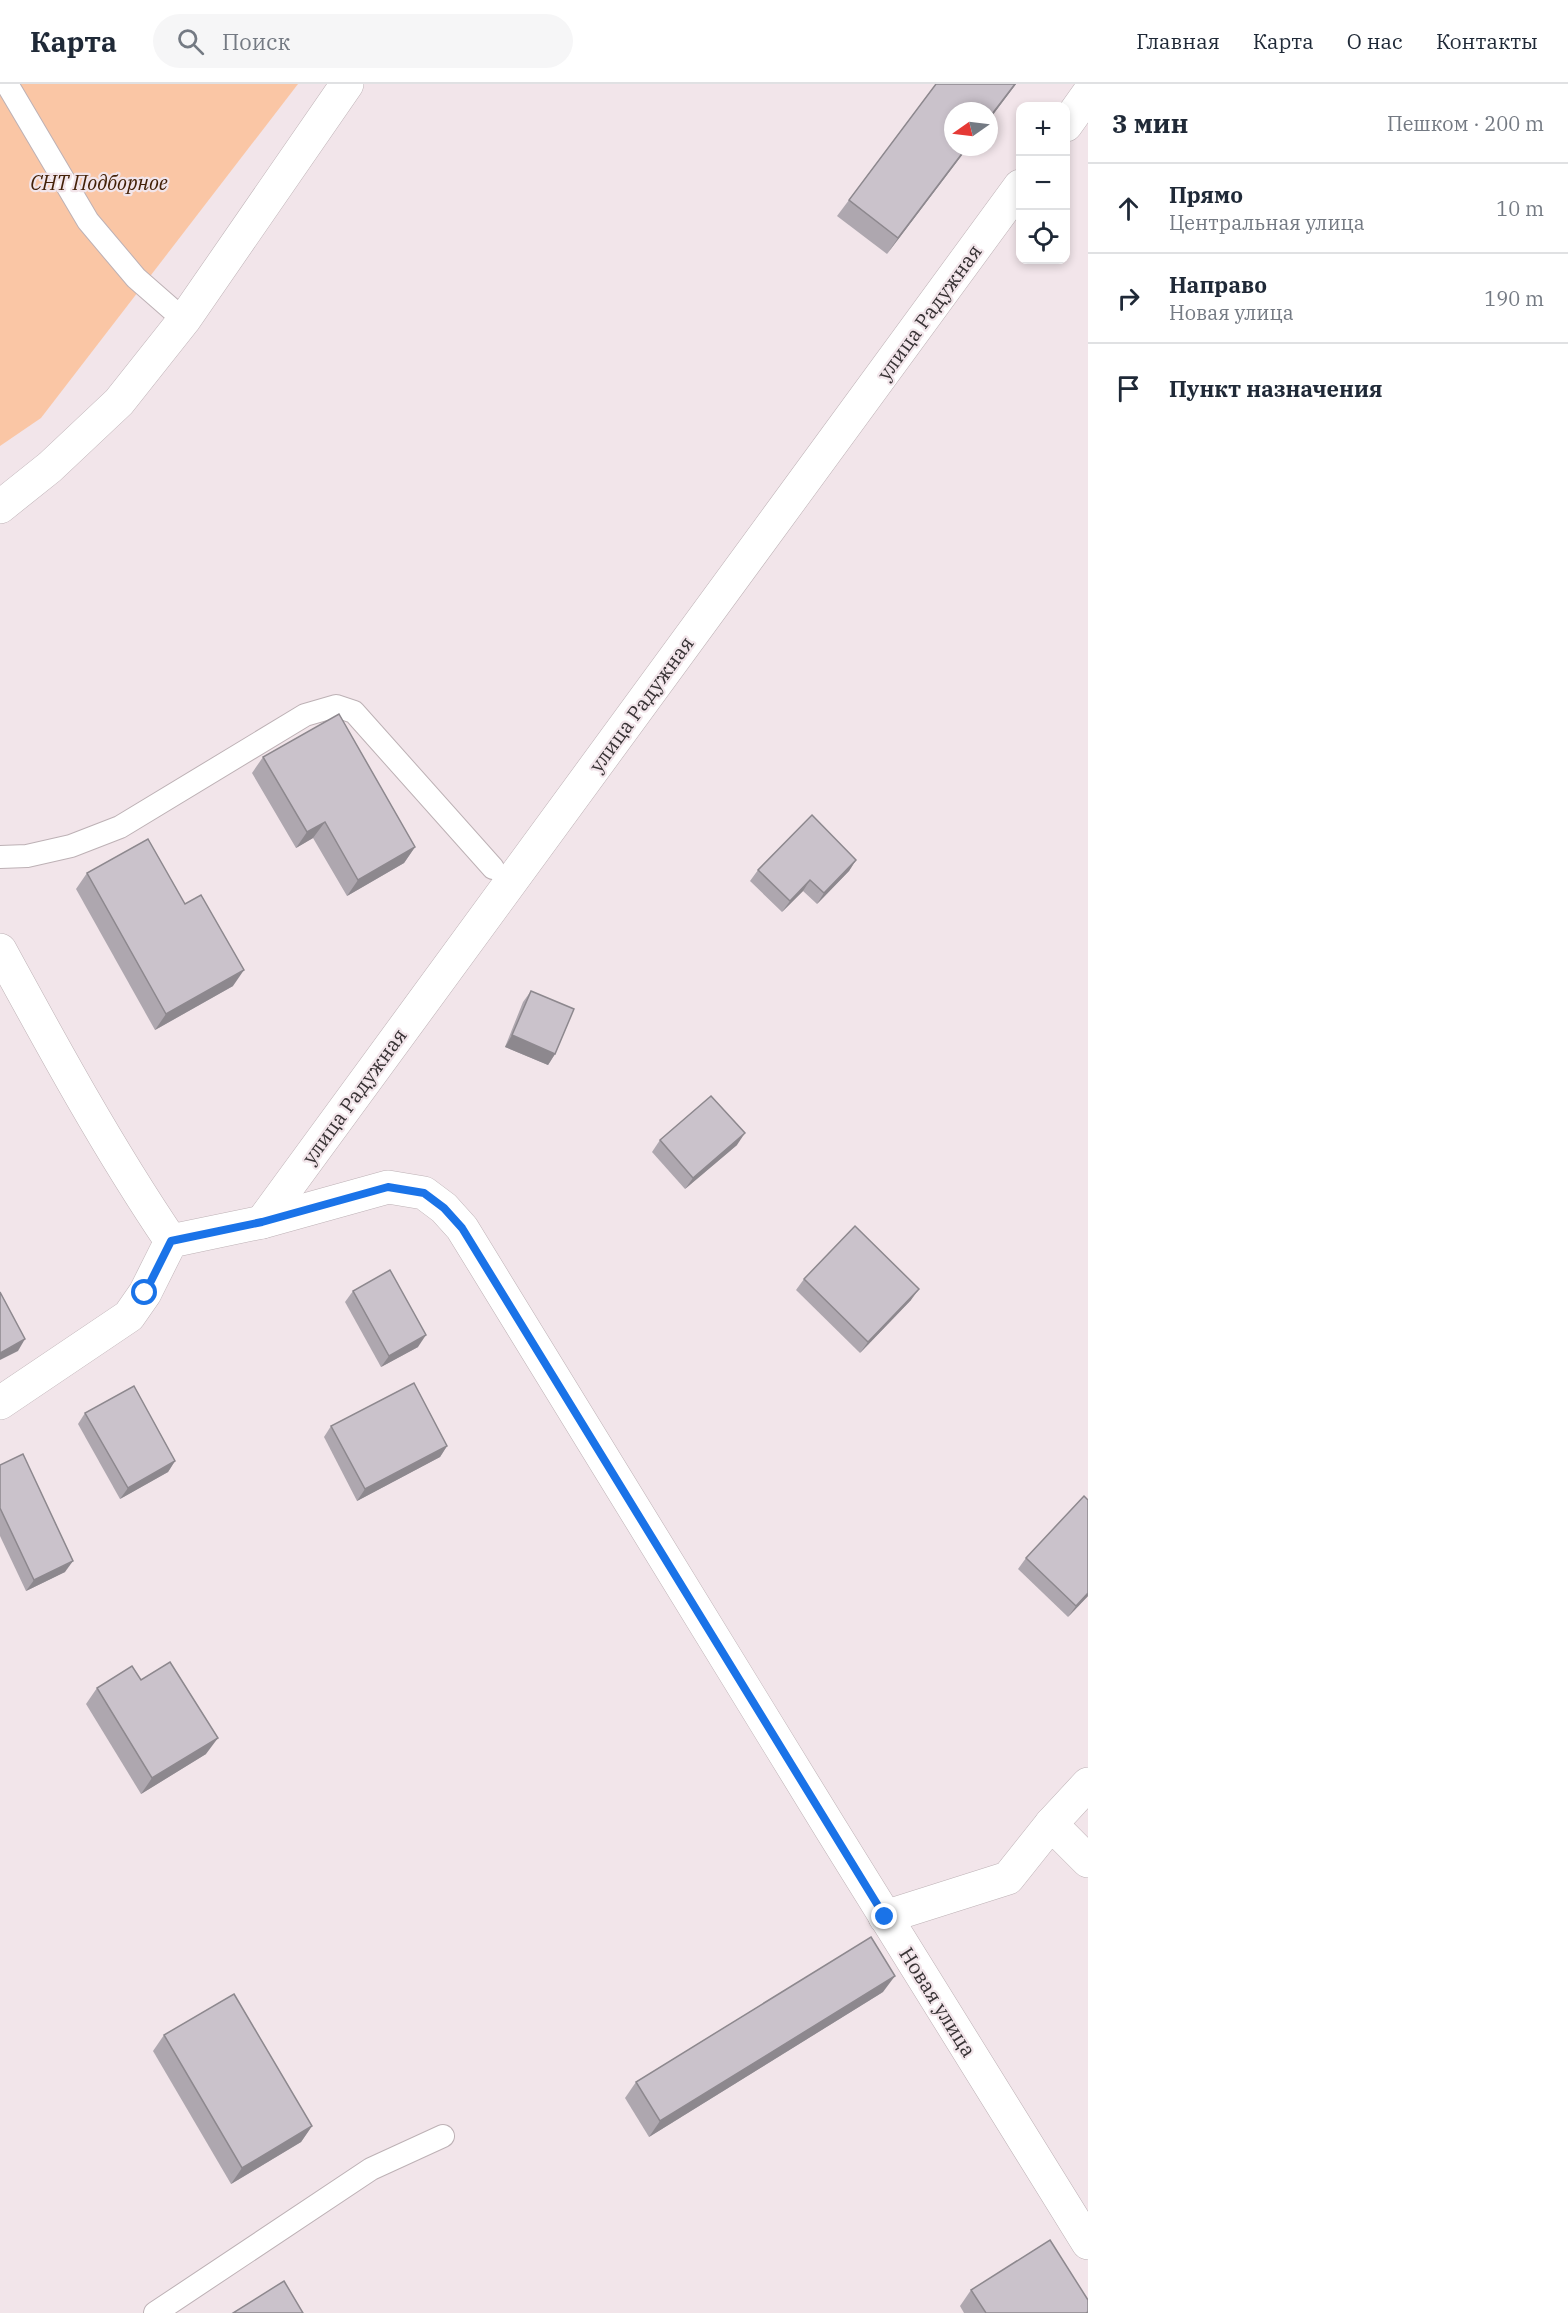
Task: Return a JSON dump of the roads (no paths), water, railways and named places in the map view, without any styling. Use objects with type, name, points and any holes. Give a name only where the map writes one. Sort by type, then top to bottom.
[{"type":"street","points":[[0,507],[50,468],[119,402],[184,320],[347,84]]},
{"type":"street","points":[[1070,118],[1088,94]]},
{"type":"street","name":"улица Радужная","points":[[262,1222],[1016,191]]},
{"type":"street","points":[[0,950],[74,1085],[144,1201],[171,1241],[145,1293],[129,1316],[0,1402]]},
{"type":"street","name":"Новая улица","points":[[171,1241],[262,1222],[388,1187],[424,1193],[444,1208],[462,1228],[1088,2243]]},
{"type":"street","points":[[885,1917],[1008,1878],[1051,1824],[1088,1784]]},
{"type":"street","points":[[1051,1824],[1088,1861]]},
{"type":"lane","points":[[7,84],[88,220],[136,278],[184,320]]},
{"type":"lane","points":[[0,857],[27,856],[71,846],[120,827],[305,715],[336,706],[354,712],[493,868]]},
{"type":"lane","points":[[155,2313],[371,2169],[443,2136]]},
{"type":"park label","name":"СНТ Подборное","points":[[99,182]]}]
